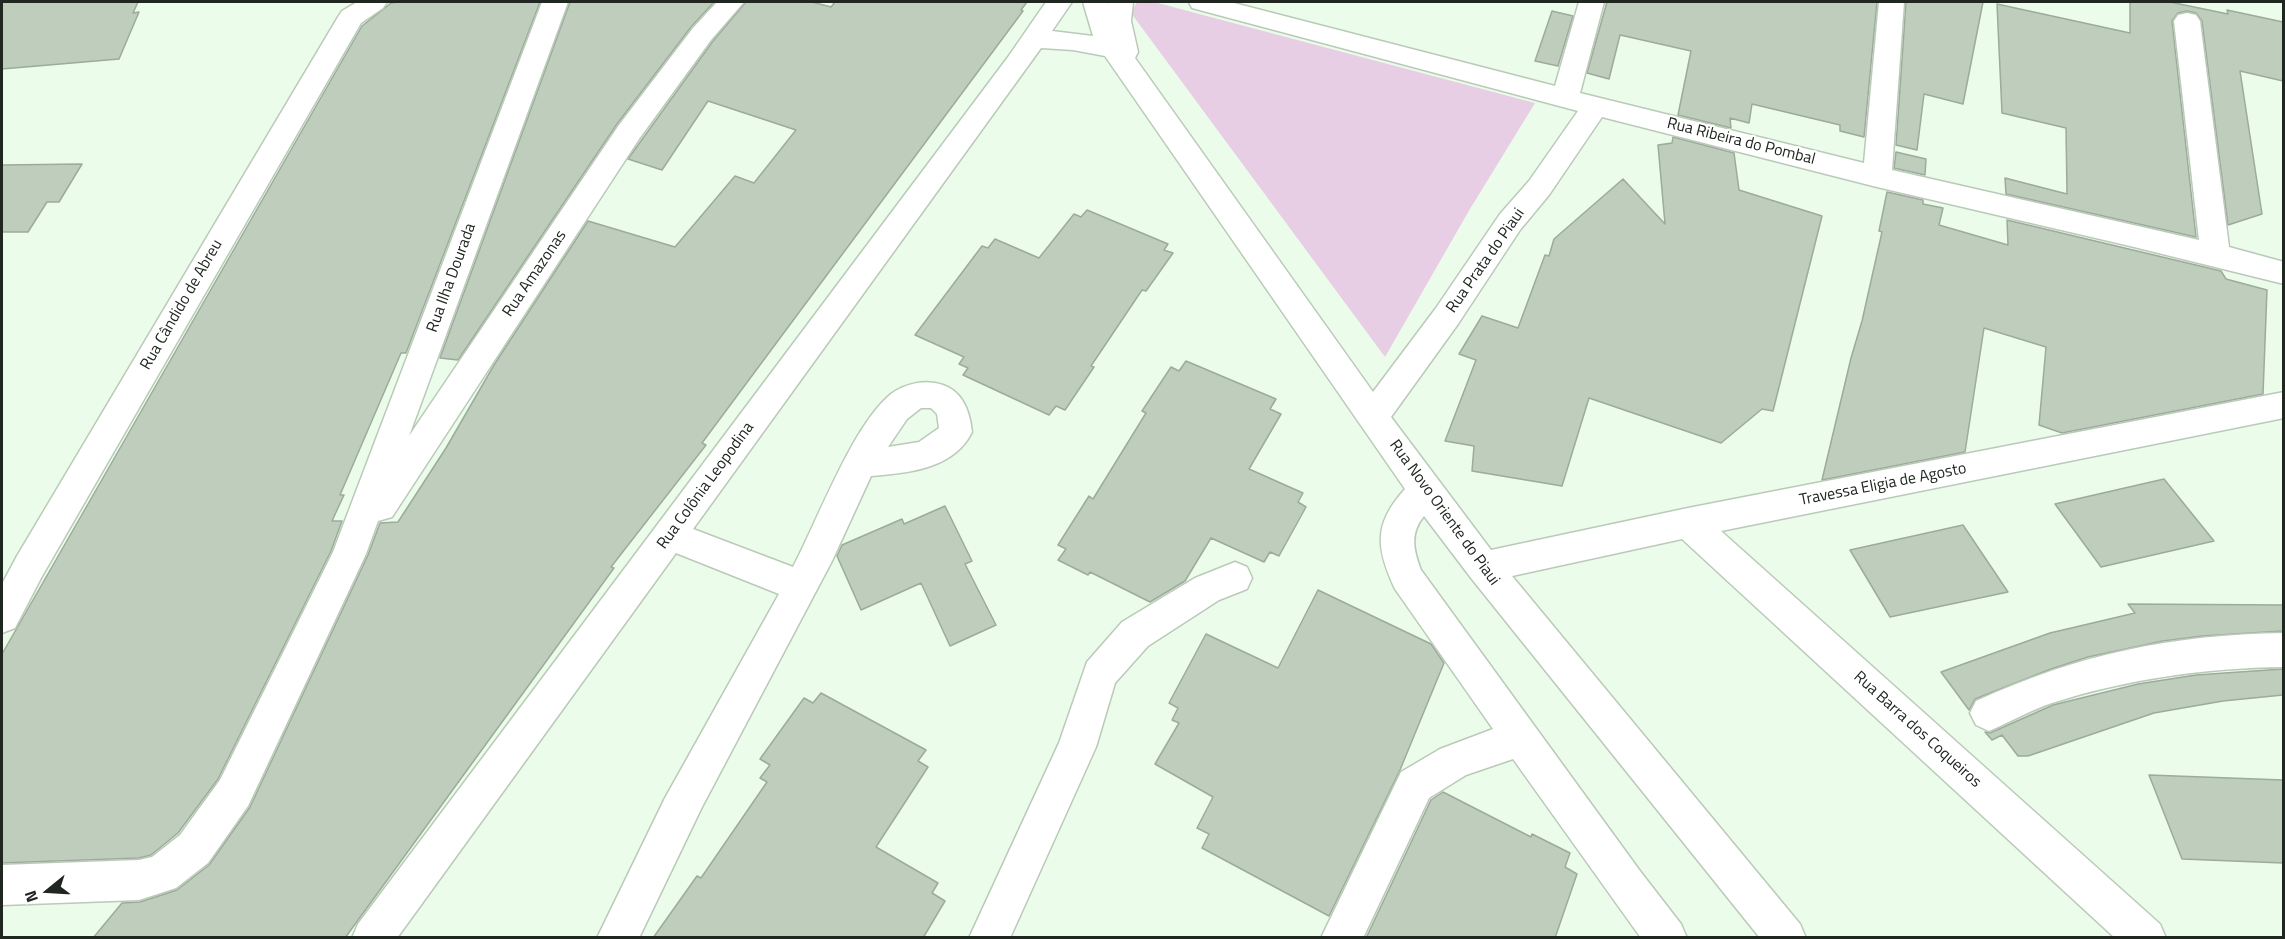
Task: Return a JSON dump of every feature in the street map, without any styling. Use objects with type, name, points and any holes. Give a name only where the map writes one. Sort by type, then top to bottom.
[{"type":"street","name":"Rua Cândido de Abreu","points":[[2,617],[40,547],[351,17],[374,2]]},
{"type":"street","name":"Rua Ilha Dourada","points":[[349,554],[555,2]]},
{"type":"street","name":"Rua Amazonas","points":[[349,554],[629,132],[702,34],[731,2]]},
{"type":"street","name":"Rua Colônia Leopodina","points":[[372,938],[1017,63],[1059,2]]},
{"type":"street","points":[[1035,36],[1097,2]]},
{"type":"street","name":"Rua Novo Oriente do Piaui","points":[[1097,2],[1098,22],[1120,58],[1374,415],[1425,491],[1483,567],[1786,938]]},
{"type":"street","name":"Rua Novo Oriente do Piaui","points":[[1120,58],[1118,21],[1121,2]]},
{"type":"street","name":"Rua Ribeira do Pombal","points":[[1201,2],[1877,177],[2215,254],[2283,273]]},
{"type":"street","points":[[1565,98],[1592,2]]},
{"type":"street","points":[[1877,177],[1892,2]]},
{"type":"street","points":[[2187,21],[2215,254]]},
{"type":"street","points":[[1035,36],[1073,41],[1120,58]]},
{"type":"street","name":"Rua Prata do Piaui","points":[[1374,415],[1447,316],[1510,222],[1539,188],[1596,106]]},
{"type":"street","name":"Travessa Eligia de Agosto","points":[[1483,567],[2283,405]]},
{"type":"street","points":[[617,938],[686,797],[820,550],[860,464]]},
{"type":"street","points":[[1425,491],[1403,514],[1395,531],[1397,554],[1407,578],[1626,885],[1668,938]]},
{"type":"street","name":"Rua Barra dos Coqueiros","points":[[1688,524],[2146,938]]},
{"type":"street","points":[[669,536],[800,586]]},
{"type":"street","points":[[2,885],[139,880],[162,874],[194,849],[234,793],[349,554]]},
{"type":"street","points":[[988,938],[1077,747],[1100,674],[1135,634],[1207,589],[1234,578]]},
{"type":"street","points":[[1989,713],[2050,687],[2141,662],[2245,650],[2283,650]]},
{"type":"street","points":[[1341,938],[1415,785],[1434,770],[1459,758],[1521,738]]},
{"type":"shaded area","points":[[1137,2],[1154,2],[1535,103],[1470,209],[1385,357],[1131,13]]},
{"type":"building","points":[[2,2],[138,2],[133,13],[139,12],[119,59],[2,69]]},
{"type":"building","points":[[540,2],[406,353],[401,353],[340,495],[344,495],[332,521],[342,521],[331,551],[218,779],[178,833],[151,855],[139,858],[2,863],[2,654],[362,26],[391,3]]},
{"type":"building","points":[[570,2],[714,2],[691,27],[617,124],[458,360],[440,358]]},
{"type":"building","points":[[746,2],[812,2],[831,7],[835,2],[1027,2],[1021,10],[1023,11],[702,443],[706,445],[611,567],[614,568],[345,938],[93,938],[122,903],[140,902],[177,890],[209,865],[250,807],[368,555],[380,523],[398,522],[446,448],[494,365],[588,221],[675,247],[735,176],[754,183],[796,130],[708,101],[662,170],[628,159],[713,41]]},
{"type":"building","points":[[1607,2],[1877,2],[1864,137],[1840,131],[1840,125],[1752,104],[1749,123],[1730,118],[1731,128],[1678,115],[1691,51],[1620,35],[1609,79],[1587,73]]},
{"type":"building","points":[[1906,2],[1983,2],[1963,104],[1924,94],[1917,150],[1896,145]]},
{"type":"building","points":[[2130,2],[2170,2],[2228,14],[2227,10],[2283,22],[2283,81],[2240,71],[2262,214],[2228,225],[2202,21],[2196,13],[2187,11],[2178,13],[2172,21],[2196,237],[2006,194],[2005,178],[2067,194],[2066,128],[2002,113],[1997,4],[2130,33]]},
{"type":"building","points":[[1552,11],[1573,16],[1558,66],[1535,61]]},
{"type":"building","points":[[1673,137],[1734,153],[1739,190],[1822,216],[1773,411],[1762,409],[1721,443],[1589,398],[1562,486],[1472,471],[1474,446],[1445,441],[1476,360],[1459,354],[1482,316],[1518,328],[1545,255],[1549,256],[1554,239],[1623,179],[1665,224],[1658,145],[1672,143]]},
{"type":"building","points":[[1896,152],[1926,159],[1925,175],[1894,168]]},
{"type":"building","points":[[82,164],[59,202],[47,202],[28,232],[2,232],[2,165]]},
{"type":"building","points":[[1887,192],[1923,200],[1923,204],[1943,208],[1939,225],[2008,245],[2007,220],[2221,271],[2226,279],[2267,290],[2263,394],[2062,433],[2039,425],[2046,347],[1984,328],[1965,452],[1822,480],[1862,321],[1882,232],[1879,231]]},
{"type":"building","points":[[1087,210],[1168,244],[1164,250],[1173,253],[1146,291],[1142,290],[1091,366],[1094,367],[1065,410],[1056,406],[1049,415],[963,375],[968,368],[959,364],[964,357],[915,335],[982,246],[988,248],[995,239],[1039,258],[1074,214],[1081,217]]},
{"type":"building","points":[[1186,361],[1276,399],[1270,409],[1281,414],[1249,469],[1303,493],[1298,502],[1306,507],[1279,556],[1270,552],[1264,562],[1211,538],[1185,581],[1150,602],[1090,572],[1088,575],[1058,560],[1066,549],[1058,545],[1089,496],[1093,499],[1146,413],[1142,411],[1171,367],[1179,371]]},
{"type":"building","points":[[2164,479],[2214,541],[2101,567],[2055,504]]},
{"type":"building","points":[[945,506],[972,561],[965,564],[996,625],[950,646],[921,583],[861,610],[837,556],[842,545],[902,519],[904,524]]},
{"type":"building","points":[[1963,525],[2008,592],[1890,617],[1850,550]]},
{"type":"building","points":[[1318,590],[1431,644],[1444,663],[1400,770],[1329,916],[1202,848],[1209,834],[1197,828],[1213,797],[1155,764],[1179,723],[1172,720],[1178,708],[1169,703],[1206,634],[1278,668]]},
{"type":"building","points":[[2128,604],[2283,605],[2283,631],[2163,641],[2088,657],[1975,699],[1969,710],[1941,672],[2050,633],[2135,613]]},
{"type":"building","points":[[2283,669],[2283,695],[2223,701],[2154,713],[2028,756],[2018,756],[2002,735],[1992,740],[1985,732],[1990,733],[2053,705],[2138,684],[2196,675]]},
{"type":"building","points":[[821,693],[926,750],[918,761],[928,767],[876,847],[938,883],[932,893],[945,901],[923,938],[653,938],[697,876],[701,878],[767,782],[760,778],[770,765],[760,759],[804,698],[813,703]]},
{"type":"building","points":[[2149,775],[2283,780],[2283,863],[2182,859]]},
{"type":"building","points":[[1443,792],[1531,837],[1532,834],[1570,853],[1565,867],[1577,874],[1555,938],[1370,938],[1367,936],[1431,800]]}]
